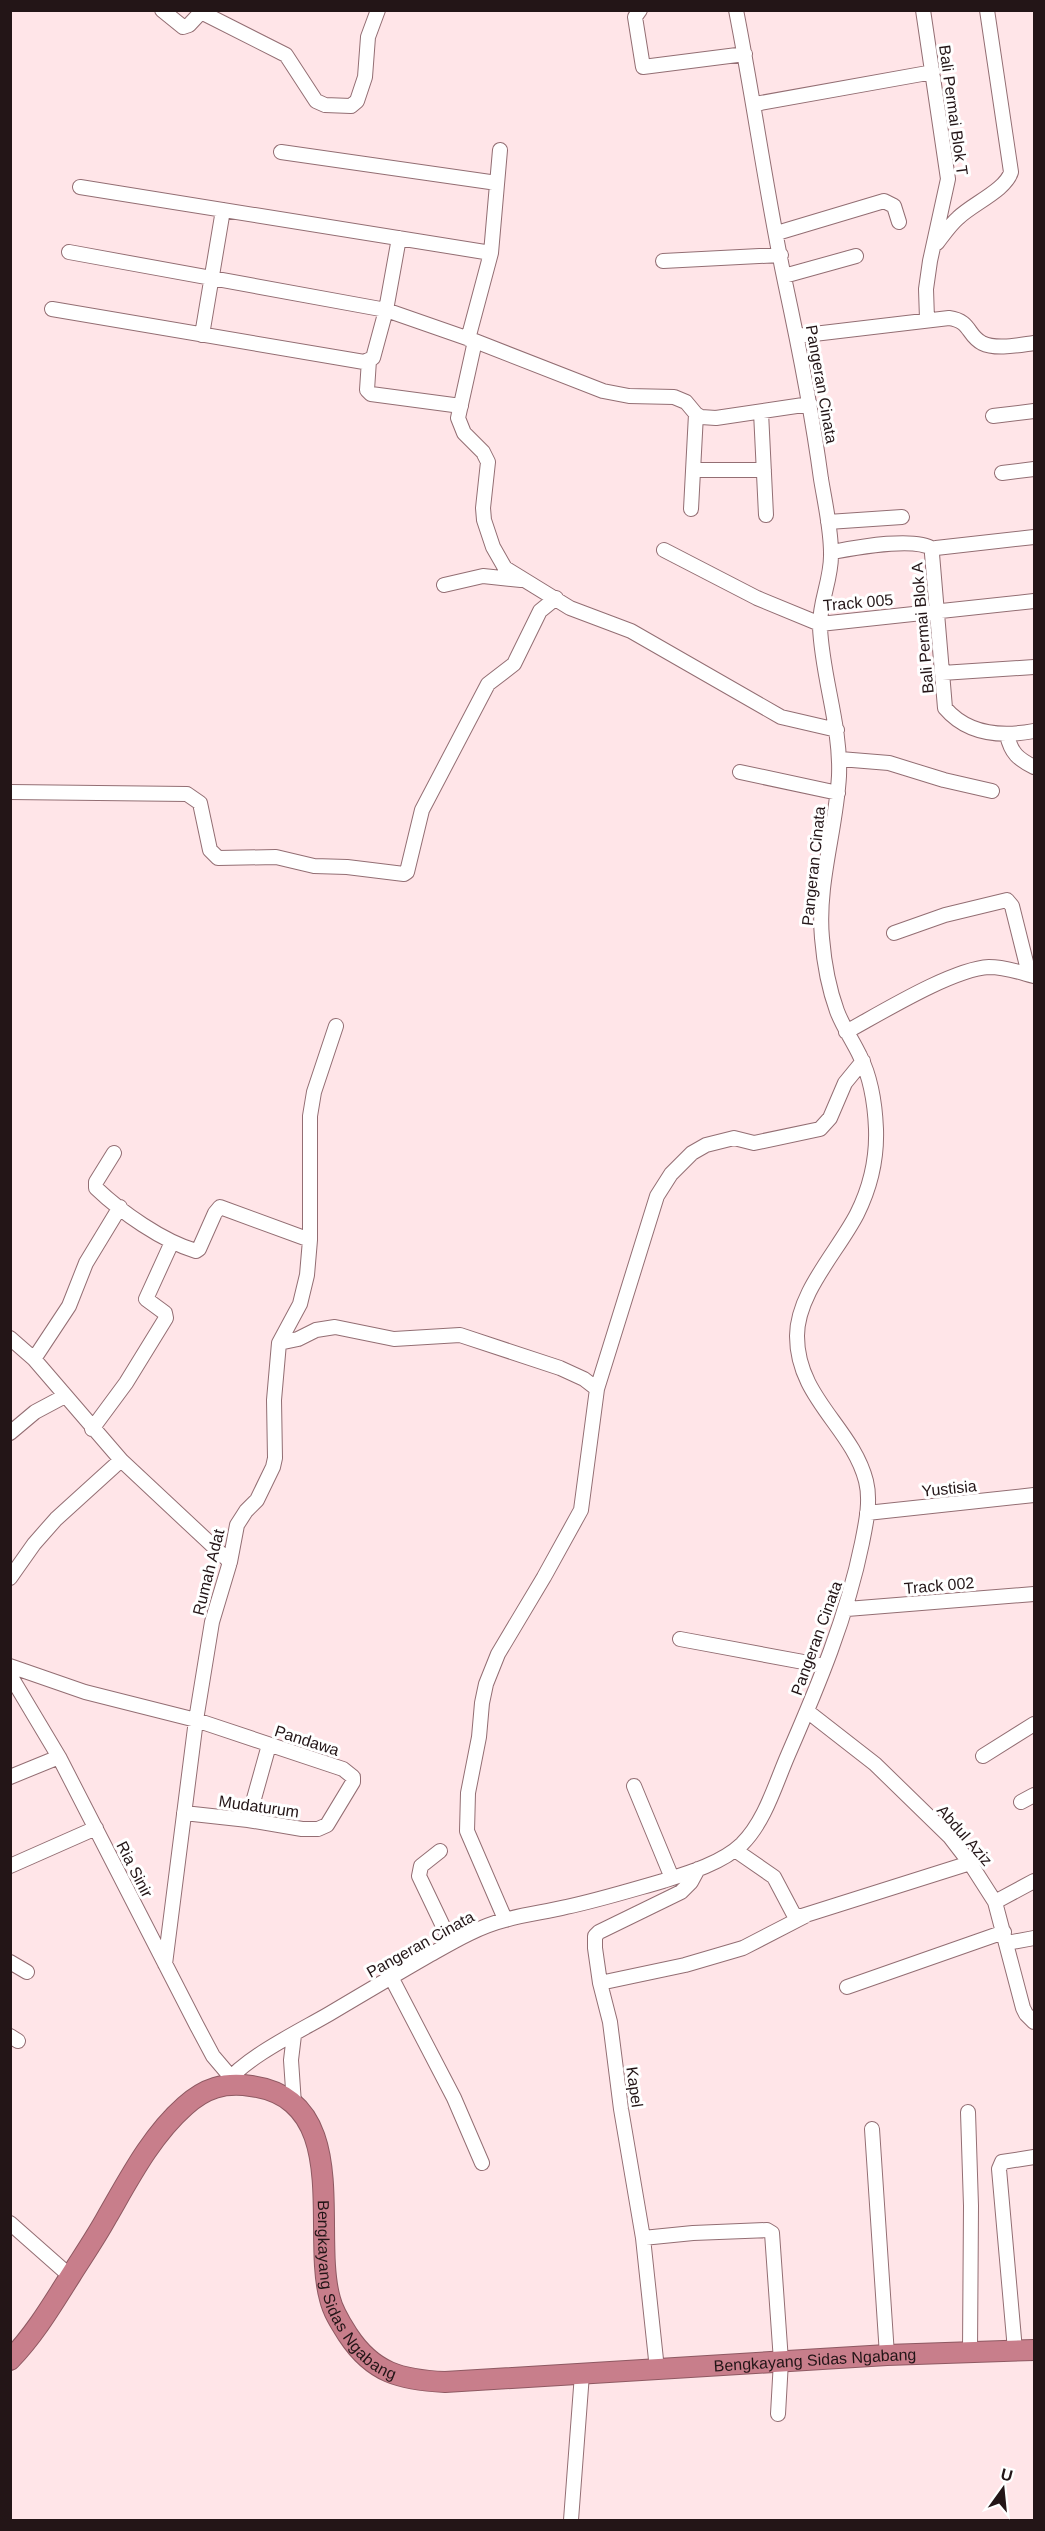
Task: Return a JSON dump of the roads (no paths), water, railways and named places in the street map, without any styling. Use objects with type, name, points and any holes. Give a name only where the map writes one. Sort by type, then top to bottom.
[{"type":"highway","name":"Bengkayang Sidas Ngabang","points":[[228,2080],[277,2092],[294,2104],[310,2130],[321,2162],[330,2298],[344,2328],[367,2360],[395,2374],[430,2381],[887,2355],[1025,2350]]},
{"type":"highway","points":[[10,2360],[43,2320],[129,2179],[162,2130],[193,2099],[228,2080]]},
{"type":"street","points":[[162,10],[183,27],[189,25],[202,11],[286,55],[312,97],[319,103],[351,106],[357,101],[365,77],[368,37],[378,10]]},
{"type":"street","points":[[640,10],[635,17],[643,67],[745,54]]},
{"type":"street","name":"Pangeran Cinata","points":[[228,2080],[294,2035],[391,1977],[485,1926],[505,1919],[606,1898],[672,1878],[698,1869],[735,1850],[760,1821],[847,1609],[867,1513],[868,1494],[865,1478],[847,1441],[821,1407],[811,1389],[804,1373],[797,1336],[806,1298],[856,1216],[866,1194],[872,1172],[876,1131],[873,1099],[863,1061],[846,1032],[835,1005],[822,940],[823,901],[838,793],[840,759],[820,624],[823,601],[829,583],[832,552],[810,404],[784,276],[755,104],[736,10]]},
{"type":"street","name":"Bali Permai Blok T","points":[[923,10],[948,179],[930,261],[926,289],[927,319]]},
{"type":"street","points":[[935,244],[958,218],[1008,179],[1011,172],[987,10]]},
{"type":"street","points":[[755,104],[933,72]]},
{"type":"street","points":[[500,150],[491,253],[458,418],[464,433],[486,456],[488,462],[483,508],[493,547],[505,568],[570,608],[631,631],[781,717],[837,730]]},
{"type":"street","points":[[281,152],[497,183]]},
{"type":"street","points":[[80,187],[491,253]]},
{"type":"street","points":[[777,233],[884,201],[894,206],[899,222]]},
{"type":"street","points":[[202,334],[223,210]]},
{"type":"street","points":[[52,309],[364,362],[373,358],[386,310],[399,238]]},
{"type":"street","points":[[69,252],[386,310],[472,340],[603,391],[629,396],[674,397],[686,402],[701,417],[716,418],[810,404]]},
{"type":"street","points":[[663,261],[781,255]]},
{"type":"street","points":[[784,276],[856,256]]},
{"type":"street","points":[[797,336],[949,318],[962,321],[977,339],[985,344],[995,346],[1035,343]]},
{"type":"street","points":[[369,360],[368,390],[372,394],[461,406]]},
{"type":"street","points":[[993,416],[1035,411]]},
{"type":"street","points":[[761,412],[766,515]]},
{"type":"street","points":[[691,509],[696,414]]},
{"type":"street","points":[[693,470],[764,470]]},
{"type":"street","points":[[1002,472],[1035,470]]},
{"type":"street","points":[[828,522],[902,517]]},
{"type":"street","name":"Bali Permai Blok A","points":[[1035,537],[933,549],[935,612],[945,708],[951,716],[984,733],[1007,735],[1035,731]]},
{"type":"street","points":[[832,552],[867,546],[916,544],[923,544],[933,549]]},
{"type":"street","name":"Track 005","points":[[664,549],[757,598],[820,624],[1035,602]]},
{"type":"street","points":[[444,585],[483,576],[523,580]]},
{"type":"street","points":[[10,792],[187,794],[200,803],[210,850],[218,858],[276,857],[315,866],[347,867],[400,875],[407,872],[411,850],[427,799],[488,684],[514,664],[540,611],[556,598]]},
{"type":"street","points":[[942,673],[1035,667]]},
{"type":"street","points":[[1007,735],[1015,755],[1035,767]]},
{"type":"street","points":[[840,759],[889,763],[944,780],[992,791]]},
{"type":"street","points":[[740,772],[838,793]]},
{"type":"street","points":[[894,933],[945,915],[1008,900],[1012,906],[1032,975]]},
{"type":"street","points":[[846,1032],[949,978],[968,971],[1004,968],[1032,975]]},
{"type":"street","name":"Rumah Adat","points":[[165,1964],[196,1720],[212,1622],[230,1562],[237,1525],[257,1500],[273,1467],[276,1451],[274,1400],[279,1343],[303,1295],[310,1240],[310,1116],[314,1092],[336,1026]]},
{"type":"street","points":[[505,1919],[468,1831],[468,1793],[482,1703],[486,1684],[498,1653],[544,1577],[581,1509],[597,1389],[657,1196],[671,1174],[699,1148],[727,1138],[754,1143],[820,1129],[830,1118],[845,1083],[863,1061]]},
{"type":"street","points":[[114,1153],[95,1185],[99,1191],[120,1207],[172,1242],[196,1251],[199,1249],[220,1207],[310,1240]]},
{"type":"street","points":[[34,1359],[69,1306],[86,1263],[120,1207]]},
{"type":"street","points":[[92,1429],[126,1383],[166,1318],[165,1313],[146,1299],[172,1242]]},
{"type":"street","points":[[279,1343],[298,1340],[315,1330],[335,1327],[394,1339],[460,1335],[560,1368],[584,1379],[597,1389]]},
{"type":"street","points":[[10,1338],[34,1359],[121,1460],[230,1562]]},
{"type":"street","points":[[10,1432],[34,1412],[65,1396]]},
{"type":"street","points":[[10,1578],[34,1544],[56,1519],[121,1460]]},
{"type":"street","name":"Yustisia","points":[[867,1513],[1035,1495]]},
{"type":"street","name":"Track 002","points":[[847,1609],[1035,1594]]},
{"type":"street","points":[[680,1639],[825,1666]]},
{"type":"street","name":"Pandawa","points":[[10,1665],[85,1692],[196,1720],[343,1769],[352,1775],[353,1782],[328,1824]]},
{"type":"street","name":"Ria Sinir","points":[[10,1675],[59,1757],[213,2056],[228,2080]]},
{"type":"street","name":"Abdul Aziz","points":[[807,1711],[875,1764],[950,1837],[970,1863],[995,1902],[1023,2008],[1035,2022]]},
{"type":"street","points":[[983,1756],[1035,1724]]},
{"type":"street","points":[[248,1820],[269,1745]]},
{"type":"street","points":[[10,1777],[59,1757]]},
{"type":"street","points":[[634,1786],[672,1878]]},
{"type":"street","points":[[1021,1802],[1035,1795]]},
{"type":"street","name":"Mudaturum","points":[[184,1813],[302,1829],[318,1829],[328,1824]]},
{"type":"street","points":[[10,1866],[96,1828]]},
{"type":"street","points":[[735,1850],[774,1877],[795,1915],[805,1916]]},
{"type":"street","points":[[440,1851],[421,1866],[419,1876],[452,1943]]},
{"type":"street","points":[[600,1983],[685,1965],[742,1948],[805,1916],[970,1863]]},
{"type":"street","name":"Kapel","points":[[657,2369],[643,2238],[621,2109],[610,2022],[600,1983],[595,1936],[681,1892],[691,1882],[698,1869]]},
{"type":"street","points":[[995,1902],[1035,1881]]},
{"type":"street","points":[[848,1986],[1005,1938],[1035,1938]]},
{"type":"street","points":[[10,1962],[27,1972]]},
{"type":"street","points":[[391,1977],[454,2098],[482,2163]]},
{"type":"street","points":[[294,2035],[291,2060],[294,2104]]},
{"type":"street","points":[[968,2112],[971,2206],[970,2351]]},
{"type":"street","points":[[872,2128],[887,2355]]},
{"type":"street","points":[[1025,2350],[999,2169],[1002,2162],[1007,2160],[1035,2157]]},
{"type":"street","points":[[10,2223],[70,2276]]},
{"type":"street","points":[[643,2238],[704,2232],[770,2231],[773,2236],[782,2361],[778,2414]]},
{"type":"street","points":[[571,2520],[582,2374]]}]
